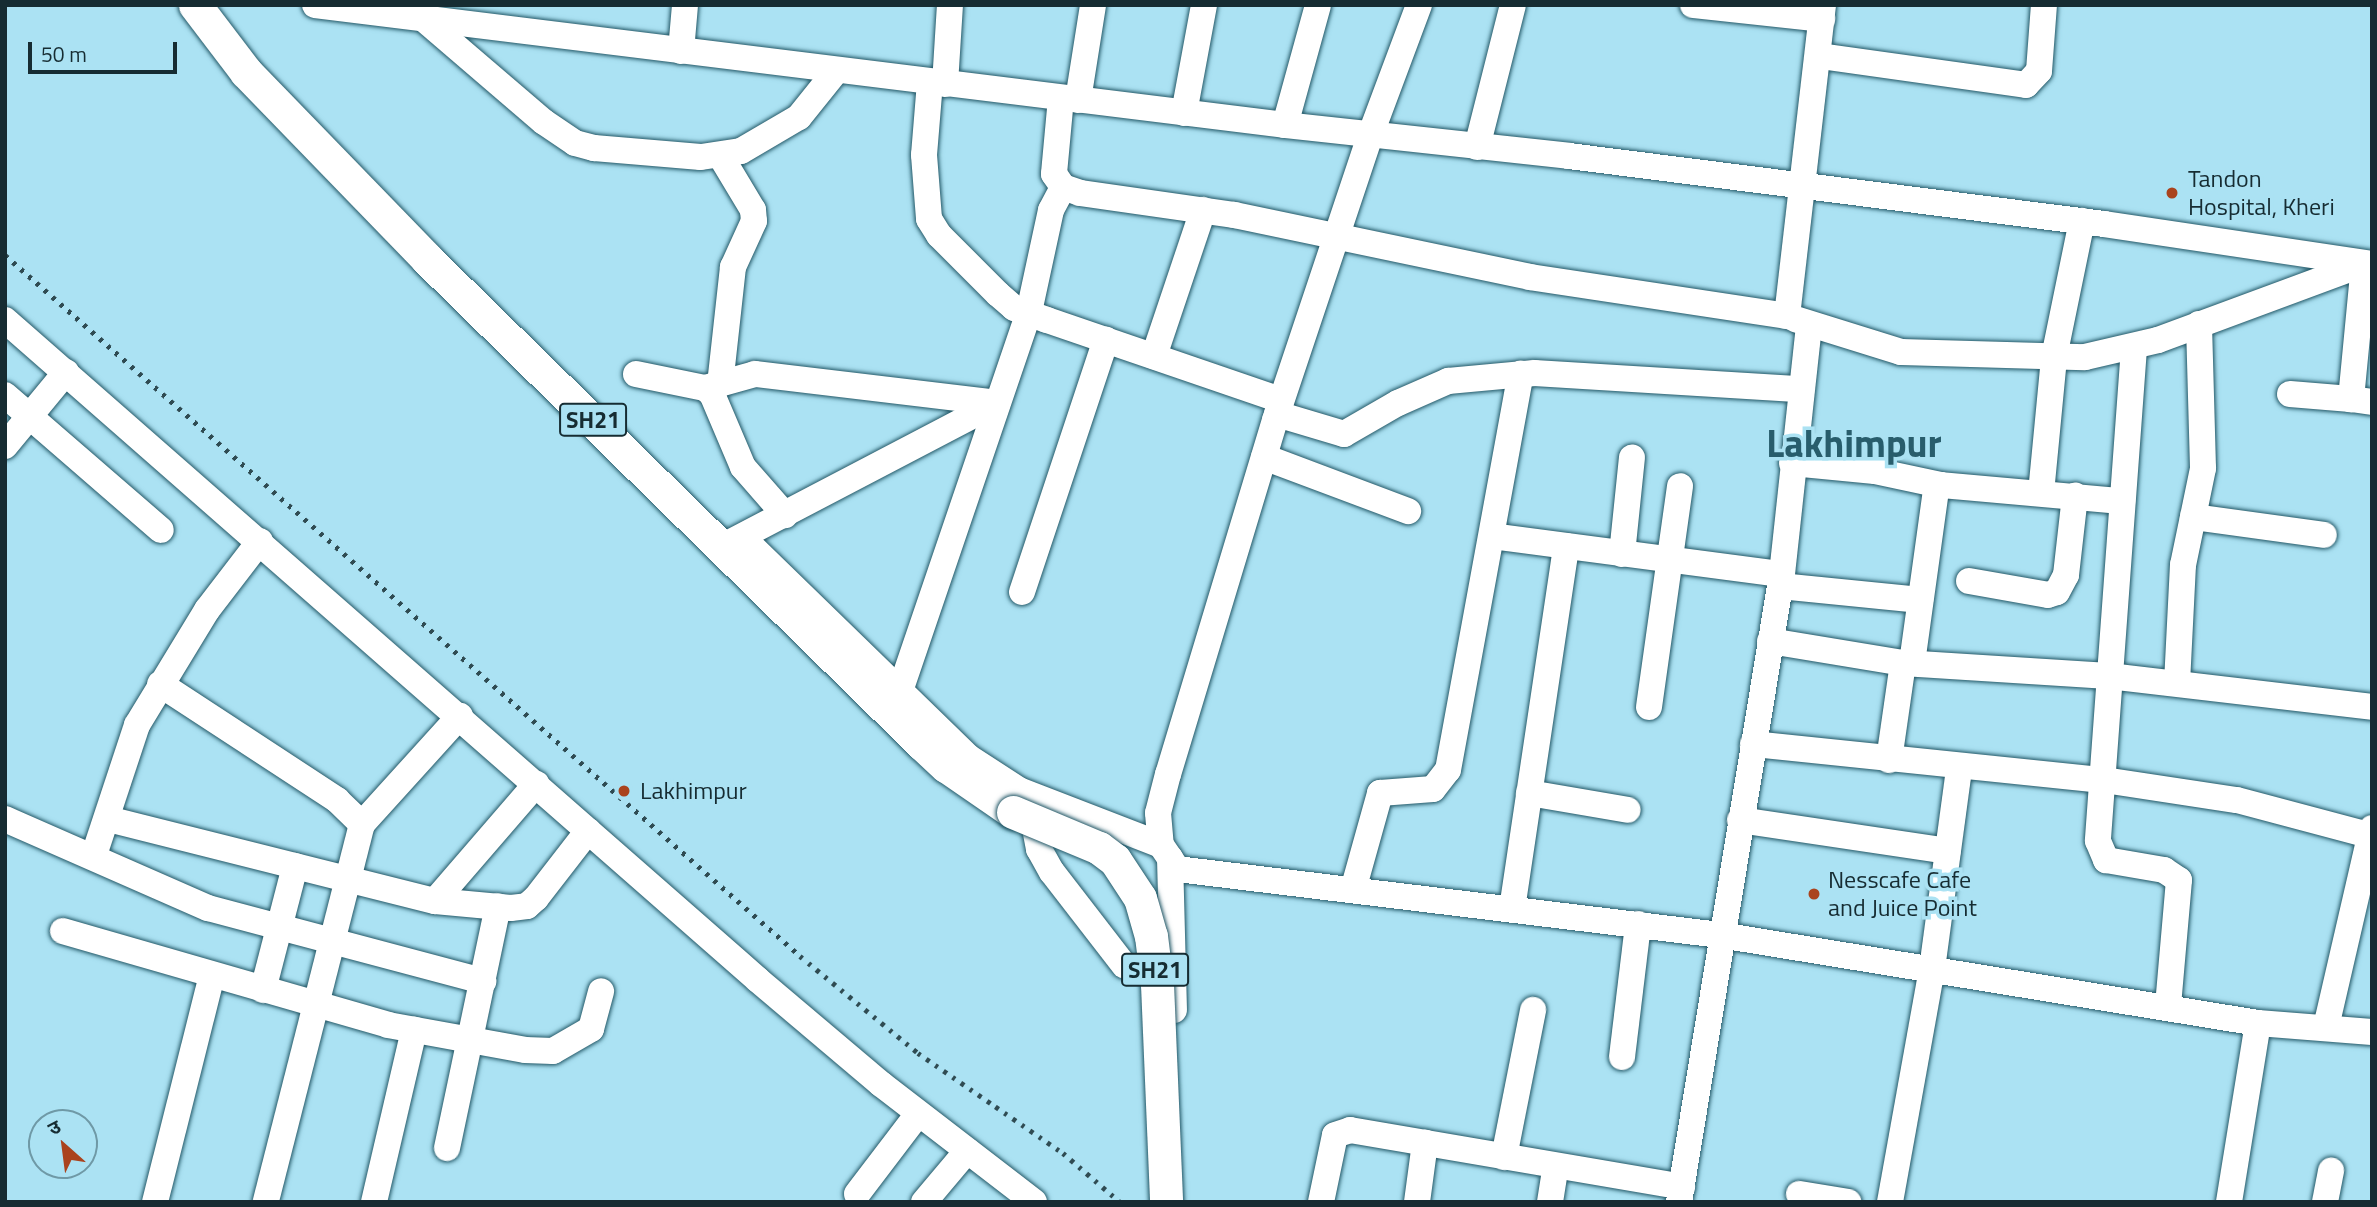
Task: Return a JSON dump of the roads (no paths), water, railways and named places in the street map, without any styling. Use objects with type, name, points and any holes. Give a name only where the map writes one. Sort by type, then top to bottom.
[{"type":"main road","name":"SH21","points":[[195,5],[246,72],[389,221],[733,541],[921,743],[955,773],[1021,803],[1115,860],[1140,898],[1151,936],[1157,984],[1166,1202]]},
{"type":"street","points":[[315,5],[426,21],[469,16],[681,51],[1805,186],[2082,221],[2368,264]]},
{"type":"street","points":[[681,51],[685,5]]},
{"type":"street","points":[[950,5],[924,155],[929,219],[939,235],[998,294],[1029,312],[1154,356],[1344,434],[1398,403],[1448,381],[1521,374],[1800,389]]},
{"type":"street","points":[[1093,5],[1069,99],[1054,174],[1063,187],[1336,235],[1530,277],[1798,321],[1901,352],[2085,357],[2134,348],[2368,264]]},
{"type":"street","points":[[1184,113],[1204,5]]},
{"type":"street","points":[[1285,125],[1318,5]]},
{"type":"street","points":[[1174,1010],[1165,851],[1158,813],[1279,407],[1370,135],[1419,5]]},
{"type":"street","points":[[1477,147],[1513,5]]},
{"type":"street","points":[[1321,1202],[1332,1144],[1342,1131],[1556,1166],[1680,1194],[1720,934],[1781,580],[1800,389],[1798,321],[1805,186],[1820,56],[1822,12],[1693,5]]},
{"type":"street","points":[[1820,56],[2026,85],[2039,71],[2044,5]]},
{"type":"street","points":[[426,21],[575,143],[648,153],[719,155],[752,147],[781,130],[812,104],[836,71]]},
{"type":"street","points":[[719,155],[753,210],[754,221],[737,250],[712,386],[743,467],[785,515]]},
{"type":"street","points":[[900,691],[1029,312],[1051,210],[1063,187]]},
{"type":"street","points":[[1154,356],[1203,211]]},
{"type":"street","points":[[2041,493],[2054,357],[2082,221]]},
{"type":"street","points":[[2290,394],[2361,400],[2368,264]]},
{"type":"street","points":[[5,320],[460,716],[588,831],[918,1114],[1034,1202]]},
{"type":"street","points":[[2177,683],[2183,565],[2204,440],[2199,324]]},
{"type":"street","points":[[1022,592],[1106,340]]},
{"type":"street","points":[[2134,348],[2109,676],[2099,852],[2106,860],[2164,870],[2179,880],[2168,1005]]},
{"type":"street","points":[[5,446],[66,372]]},
{"type":"street","points":[[636,374],[712,386],[755,374],[997,403]]},
{"type":"street","points":[[1353,890],[1380,793],[1433,789],[1448,770],[1521,374]]},
{"type":"street","points":[[5,395],[161,530]]},
{"type":"street","points":[[997,403],[733,541],[1021,803],[1165,851],[1177,869],[1720,934],[2168,1005],[2258,1023],[2372,1032]]},
{"type":"street","points":[[1264,457],[1408,511]]},
{"type":"street","points":[[1622,554],[1632,458]]},
{"type":"street","points":[[1792,463],[1875,471],[1941,485],[2122,501]]},
{"type":"street","points":[[1889,760],[1920,600],[1936,490],[1941,485]]},
{"type":"street","points":[[1649,707],[1680,486]]},
{"type":"street","points":[[1969,581],[2048,595],[2057,592],[2066,575],[2075,496]]},
{"type":"street","points":[[2193,517],[2324,535]]},
{"type":"street","points":[[1492,536],[1920,600]]},
{"type":"street","points":[[94,855],[137,725],[206,610],[260,541]]},
{"type":"street","points":[[1512,909],[1566,546]]},
{"type":"street","points":[[1770,641],[1907,663],[2109,676],[2372,707]]},
{"type":"street","points":[[160,684],[337,800],[362,824]]},
{"type":"street","points":[[268,1201],[350,881],[362,824],[460,716]]},
{"type":"street","points":[[1753,744],[1959,768],[2104,780],[2257,803],[2371,833],[2360,930],[2326,1027]]},
{"type":"street","points":[[1890,1202],[1932,969],[1959,768]]},
{"type":"street","points":[[435,901],[536,784]]},
{"type":"street","points":[[1529,793],[1628,810]]},
{"type":"street","points":[[1021,803],[1039,849],[1124,965]]},
{"type":"street","points":[[5,819],[94,855],[208,908],[335,939],[483,981]]},
{"type":"street","points":[[108,819],[435,901],[498,906],[527,906],[537,898],[588,831]]},
{"type":"street","points":[[1740,820],[1948,851]]},
{"type":"street","points":[[263,990],[295,866]]},
{"type":"street","points":[[447,1148],[472,1040],[498,906]]},
{"type":"street","points":[[1622,1057],[1638,925]]},
{"type":"street","points":[[63,931],[317,1006],[414,1030],[553,1051],[591,1029],[601,991]]},
{"type":"street","points":[[155,1202],[212,975]]},
{"type":"street","points":[[1504,1157],[1532,1010]]},
{"type":"street","points":[[2229,1202],[2258,1023]]},
{"type":"street","points":[[374,1202],[414,1030]]},
{"type":"street","points":[[857,1194],[918,1114]]},
{"type":"street","points":[[1417,1202],[1425,1143]]},
{"type":"street","points":[[924,1202],[967,1151]]},
{"type":"street","points":[[1550,1202],[1556,1166]]},
{"type":"street","points":[[2325,1202],[2331,1171]]},
{"type":"street","points":[[1799,1194],[1848,1202]]},
{"type":"railway","points":[[5,255],[800,956],[918,1053],[1063,1153],[1120,1202]]},
{"type":"place","name":"Tandon Hospital, Kheri","points":[[2172,193]]},
{"type":"place","name":"Lakhimpur","points":[[624,791]]},
{"type":"place","name":"Nesscafe Cafe and Juice Point","points":[[1814,894]]},
{"type":"district","name":"Lakhimpur","points":[[1854,444]]}]
